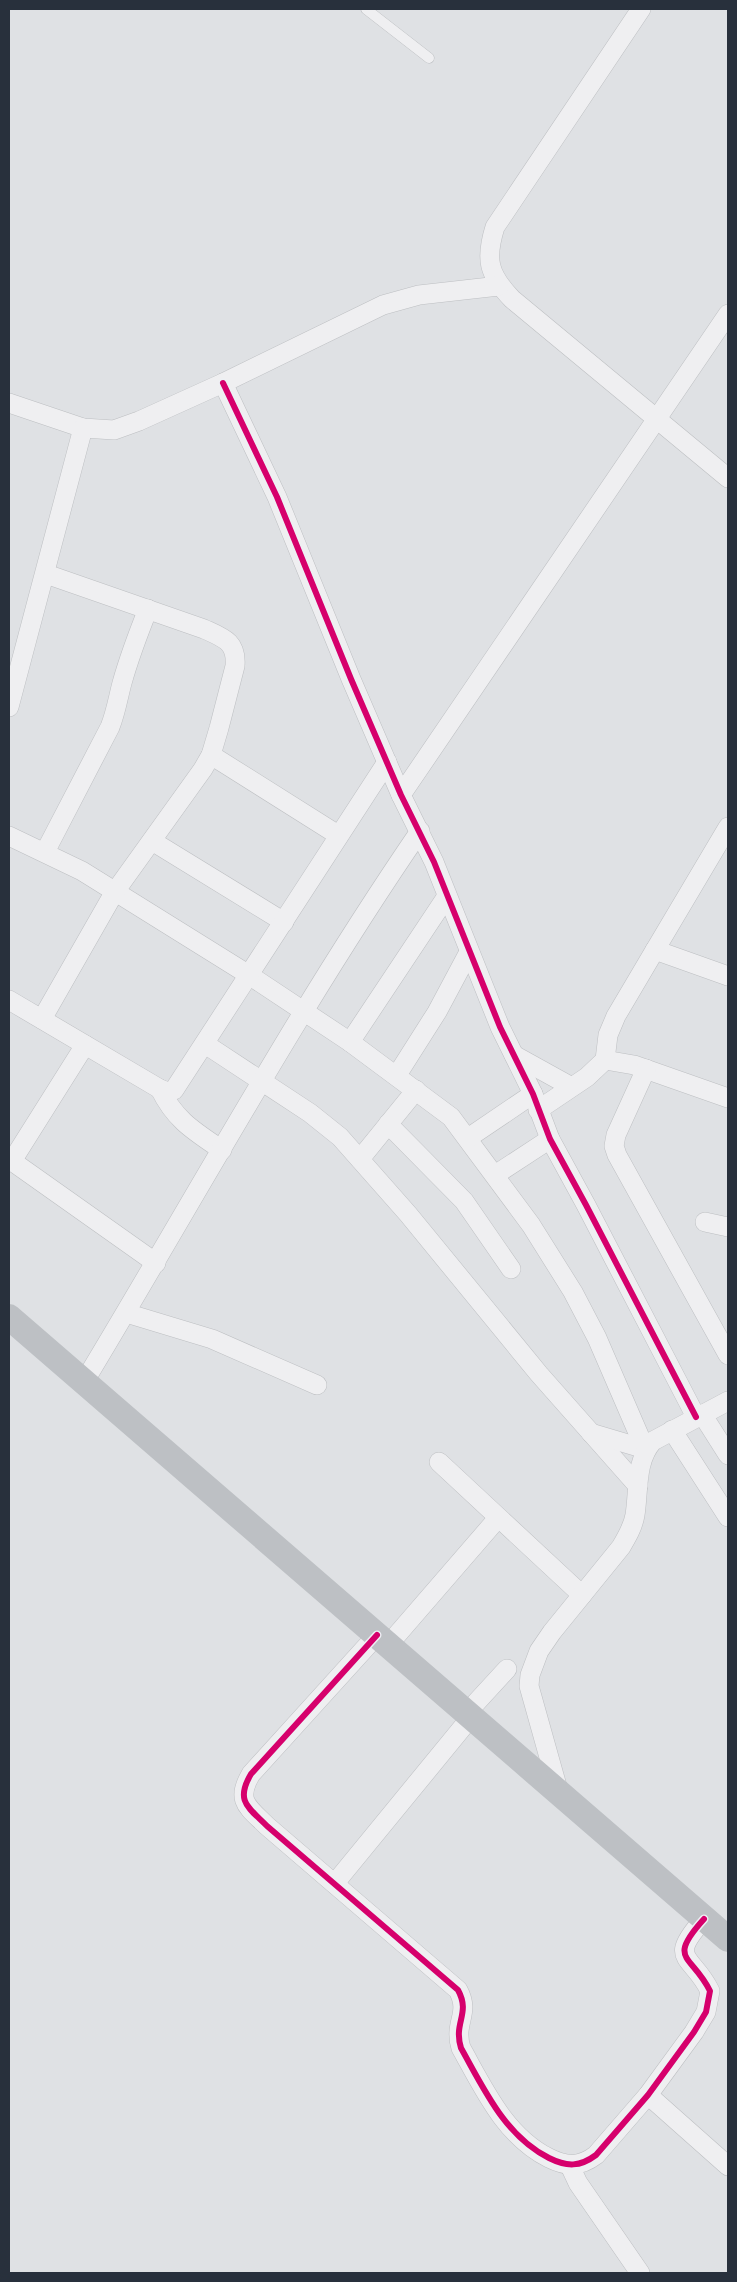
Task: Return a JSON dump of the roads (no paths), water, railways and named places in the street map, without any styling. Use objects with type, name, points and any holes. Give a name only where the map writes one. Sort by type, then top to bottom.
[{"type":"street","points":[[641,9],[495,227],[488,248],[492,271],[500,286],[512,299],[728,478]]},
{"type":"street","points":[[9,403],[83,428],[114,430],[139,421],[223,382],[383,304],[419,295],[500,286]]},
{"type":"street","points":[[401,795],[728,314]]},
{"type":"street","points":[[223,382],[277,497],[401,795],[420,831],[469,952],[550,1139],[699,1416],[728,1455]]},
{"type":"street","points":[[9,707],[46,574],[83,428]]},
{"type":"street","points":[[42,1019],[114,893],[194,783],[211,755],[235,666],[236,654],[232,646],[222,637],[46,574]]},
{"type":"street","points":[[45,852],[110,728],[118,708],[121,688],[130,656],[148,610]]},
{"type":"street","points":[[211,755],[338,835]]},
{"type":"street","points":[[9,1000],[160,1089],[168,1092],[174,1090],[387,762]]},
{"type":"street","points":[[468,1138],[586,1077],[605,1060],[608,1035],[616,1016],[655,950],[721,853],[728,827]]},
{"type":"street","points":[[84,1382],[156,1263],[303,1010],[371,903],[420,831]]},
{"type":"street","points":[[9,836],[82,871],[114,893],[249,975],[397,1075],[451,1117],[535,1232],[573,1292],[597,1338],[645,1449]]},
{"type":"street","points":[[152,841],[284,922]]},
{"type":"street","points":[[350,1042],[447,896]]},
{"type":"street","points":[[655,950],[728,976]]},
{"type":"street","points":[[397,1075],[437,1012],[469,952]]},
{"type":"street","points":[[205,1044],[310,1113],[340,1137],[408,1214],[538,1374],[638,1486]]},
{"type":"street","points":[[85,1045],[10,1160],[156,1263]]},
{"type":"street","points":[[514,1055],[570,1086]]},
{"type":"street","points":[[605,1060],[646,1069],[728,1098]]},
{"type":"street","points":[[646,1069],[616,1135],[614,1146],[617,1155],[728,1355]]},
{"type":"street","points":[[160,1089],[176,1116],[189,1129],[222,1150]]},
{"type":"street","points":[[360,1159],[416,1090]]},
{"type":"street","points":[[388,1124],[464,1202],[511,1268]]},
{"type":"street","points":[[495,1175],[550,1139]]},
{"type":"street","points":[[705,1222],[728,1227]]},
{"type":"street","points":[[126,1313],[212,1339],[317,1385]]},
{"type":"street","points":[[9,1317],[728,1939]]},
{"type":"street","points":[[559,1793],[529,1686],[530,1675],[539,1651],[628,1536],[634,1516],[641,1459],[645,1449],[653,1441],[672,1430],[728,1401]]},
{"type":"street","points":[[672,1430],[728,1517]]},
{"type":"street","points":[[591,1433],[645,1449]]},
{"type":"street","points":[[438,1462],[582,1594]]},
{"type":"street","points":[[498,1518],[383,1640],[251,1774],[242,1792],[243,1799],[267,1826],[458,1990],[464,2000],[464,2008],[457,2036],[461,2048],[499,2114],[520,2138],[536,2151],[570,2166],[586,2162],[596,2155],[648,2095],[706,2012],[710,1992],[684,1956],[684,1946],[689,1936],[704,1919]]},
{"type":"street","points":[[335,1883],[471,1717],[474,1706],[508,1669]]},
{"type":"street","points":[[648,2095],[728,2166]]},
{"type":"street","points":[[570,2166],[578,2183],[640,2273]]},
{"type":"lane","points":[[366,9],[429,58]]}]
